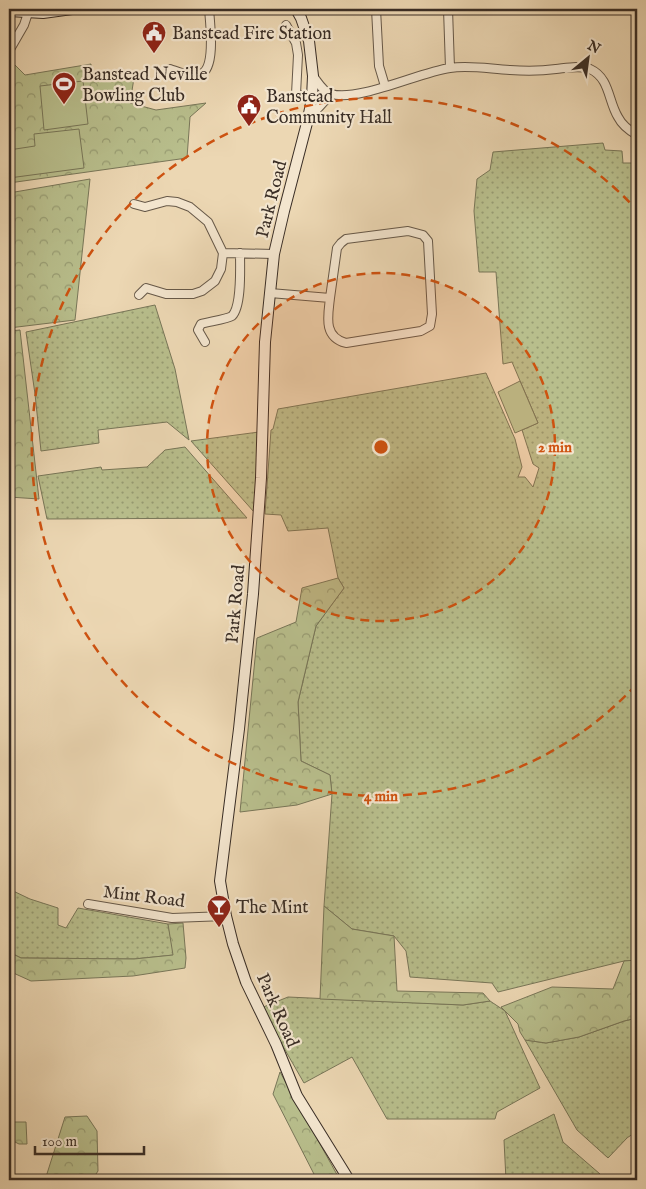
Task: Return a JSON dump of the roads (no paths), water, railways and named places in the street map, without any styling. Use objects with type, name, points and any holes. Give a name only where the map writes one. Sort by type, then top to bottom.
[{"type":"street","points":[[9,11],[43,13],[72,9]]},
{"type":"street","points":[[178,9],[283,9]]},
{"type":"street","points":[[170,69],[192,75],[204,73],[211,50],[209,9]]},
{"type":"street","name":"Park Road","points":[[296,9],[309,41],[312,98],[274,254],[265,342],[261,478],[253,585],[239,729],[220,881],[233,944],[246,982],[276,1044],[297,1096],[349,1180]]},
{"type":"street","points":[[376,9],[379,66],[385,86]]},
{"type":"street","points":[[448,9],[450,68]]},
{"type":"street","points":[[9,51],[24,25],[28,13]]},
{"type":"street","points":[[286,25],[296,44],[298,55],[296,94],[312,98]]},
{"type":"street","points":[[296,44],[309,41]]},
{"type":"street","points":[[312,76],[320,86],[331,94],[350,95],[450,68],[481,67],[536,71],[567,67],[591,70],[603,80],[621,122],[637,135]]},
{"type":"street","points":[[308,119],[331,94]]},
{"type":"street","points":[[134,204],[145,207],[167,201],[177,202],[190,207],[208,222],[223,253],[221,270],[216,281],[202,291],[193,294],[166,294],[146,288],[139,295]]},
{"type":"street","points":[[408,231],[424,234],[428,241],[432,314],[430,326],[421,330],[346,343],[339,341],[331,334],[328,322],[330,298],[337,248],[346,239],[408,231]]},
{"type":"street","points":[[223,253],[274,254]]},
{"type":"street","points":[[205,342],[198,330],[201,324],[229,318],[233,315],[239,294],[240,253]]},
{"type":"street","points":[[270,293],[330,298]]},
{"type":"street","name":"Mint Road","points":[[88,904],[172,918],[226,916]]},
{"type":"place","name":"Banstead Fire Station","points":[[154,54]]},
{"type":"place","name":"Banstead Neville Bowling Club","points":[[64,105]]},
{"type":"place","name":"Banstead Community Hall","points":[[249,127]]},
{"type":"place","name":"The Mint","points":[[219,928]]}]
